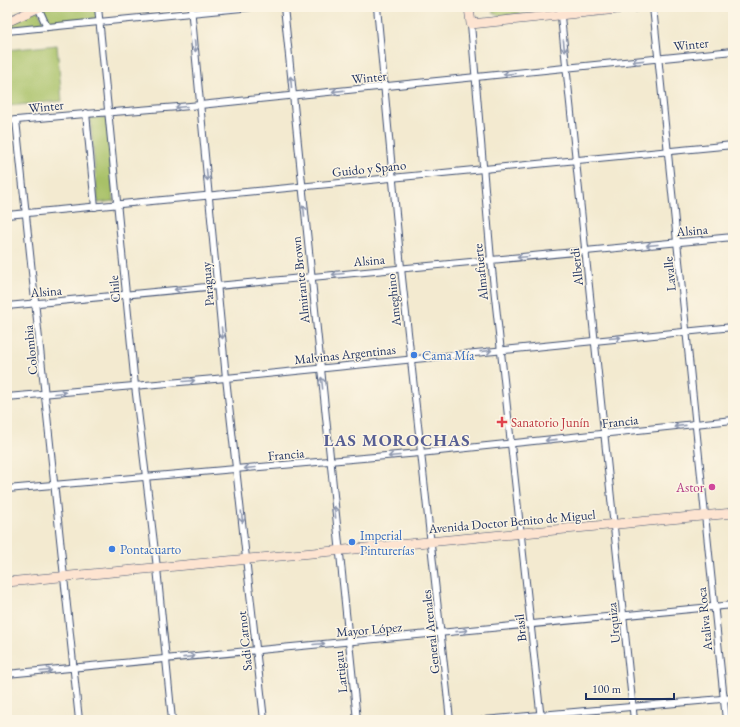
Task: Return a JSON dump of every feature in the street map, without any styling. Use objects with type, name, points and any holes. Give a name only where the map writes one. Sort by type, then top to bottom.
[{"type":"main road","points":[[7,22],[39,7]]},
{"type":"main road","name":"Almafuerte","points":[[469,7],[471,24]]},
{"type":"main road","points":[[471,24],[561,11],[637,7]]},
{"type":"main road","name":"Avenida Doctor Benito de Miguel","points":[[7,582],[733,513]]},
{"type":"street","points":[[39,7],[47,27]]},
{"type":"street","name":"Chile","points":[[98,7],[135,386],[157,568],[172,720]]},
{"type":"street","points":[[7,31],[100,22],[192,10],[252,7]]},
{"type":"street","name":"Almirante Brown","points":[[284,7],[339,551]]},
{"type":"street","name":"Ameghino","points":[[377,7],[410,358],[431,542]]},
{"type":"street","name":"Lavalle","points":[[653,7],[704,516]]},
{"type":"street","name":"Paraguay","points":[[192,10],[226,378],[247,560]]},
{"type":"street","name":"Alberdi","points":[[561,11],[613,524]]},
{"type":"street","name":"Almafuerte","points":[[471,24],[491,260],[522,533]]},
{"type":"street","name":"Winter","points":[[7,121],[86,113],[109,114],[733,51]]},
{"type":"street","points":[[86,113],[95,207]]},
{"type":"street","name":"Colombia","points":[[16,120],[27,213],[79,720]]},
{"type":"street","name":"Guido y Spano","points":[[7,215],[209,196],[393,176],[733,145]]},
{"type":"street","name":"Alsina","points":[[7,306],[733,237]]},
{"type":"street","name":"Malvinas Argentinas","points":[[7,397],[226,378],[410,358],[733,327]]},
{"type":"street","name":"Francia","points":[[7,489],[420,454],[733,420]]},
{"type":"street","name":"Ataliva Roca","points":[[704,516],[726,720]]},
{"type":"street","name":"Urquiza","points":[[613,524],[634,720]]},
{"type":"street","name":"Brasil","points":[[522,533],[541,718]]},
{"type":"street","name":"General Arenales","points":[[431,542],[450,720]]},
{"type":"street","name":"Lartigau","points":[[339,551],[357,720]]},
{"type":"street","name":"Sadi Carnot","points":[[247,560],[264,720]]},
{"type":"street","name":"Mayor López","points":[[7,674],[733,605]]},
{"type":"street","points":[[484,720],[541,718],[633,707],[733,698]]},
{"type":"green space","points":[[96,7],[97,20],[48,25],[41,8]]},
{"type":"green space","points":[[492,7],[554,7],[551,10],[500,16],[493,13]]},
{"type":"green space","points":[[38,10],[45,25],[7,29],[7,23]]},
{"type":"green space","points":[[57,45],[62,101],[7,106],[7,50]]},
{"type":"green space","points":[[106,117],[114,201],[98,203],[90,118]]},
{"type":"place","name":"Cama Mía","points":[[414,355]]},
{"type":"place","name":"Sanatorio Junín","points":[[502,422]]},
{"type":"place","name":"Astor","points":[[712,487]]},
{"type":"place","name":"Imperial Pinturerías","points":[[352,542]]},
{"type":"place","name":"Pontacuarto","points":[[112,549]]},
{"type":"district","name":"LAS MOROCHAS","points":[[397,440]]}]
